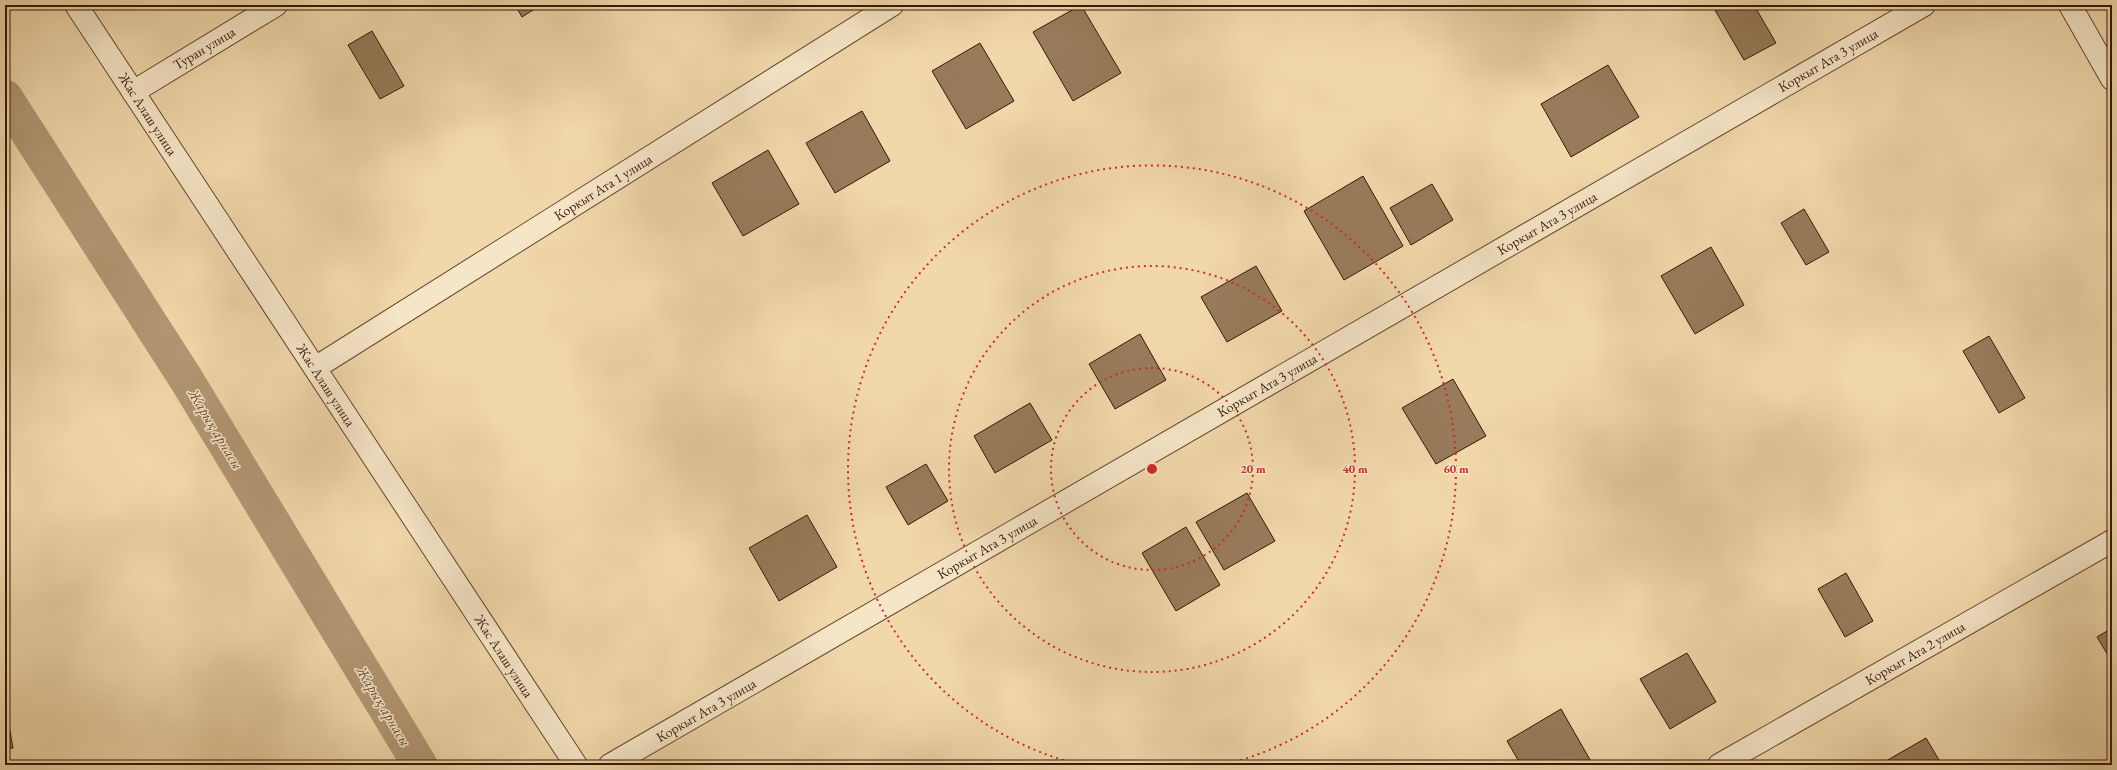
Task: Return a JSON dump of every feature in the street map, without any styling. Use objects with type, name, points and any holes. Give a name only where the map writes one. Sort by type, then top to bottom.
[{"type":"street","name":"Жас Алаш улица","points":[[76,5],[576,765]]},
{"type":"street","name":"Туран улица","points":[[133,92],[276,5]]},
{"type":"street","name":"Коркыт Ата 1 улица","points":[[315,368],[892,5]]},
{"type":"street","name":"Коркыт Ата 3 улица","points":[[610,765],[1924,5]]},
{"type":"street","points":[[2072,5],[2112,80]]},
{"type":"street","name":"Коркыт Ата 2 улица","points":[[1719,765],[2112,541]]},
{"type":"building","points":[[515,5],[541,5],[522,17]]},
{"type":"building","points":[[1081,5],[1121,73],[1073,101],[1033,32]]},
{"type":"building","points":[[1712,5],[1754,5],[1776,43],[1744,60]]},
{"type":"building","points":[[372,31],[404,86],[380,99],[348,45]]},
{"type":"building","points":[[980,43],[1014,101],[966,129],[932,71]]},
{"type":"building","points":[[1608,65],[1639,117],[1571,157],[1541,104]]},
{"type":"building","points":[[862,111],[890,161],[835,193],[806,143]]},
{"type":"building","points":[[768,150],[799,204],[743,236],[712,183]]},
{"type":"building","points":[[1363,176],[1403,246],[1344,280],[1304,211]]},
{"type":"building","points":[[1432,184],[1453,220],[1411,245],[1390,208]]},
{"type":"building","points":[[1804,209],[1829,252],[1806,265],[1781,223]]},
{"type":"building","points":[[1711,247],[1744,305],[1695,334],[1661,276]]},
{"type":"building","points":[[1256,266],[1282,311],[1227,342],[1201,297]]},
{"type":"building","points":[[1140,334],[1166,380],[1115,409],[1089,364]]},
{"type":"building","points":[[1989,336],[2025,398],[1999,413],[1963,351]]},
{"type":"building","points":[[1453,379],[1486,436],[1436,464],[1402,408]]},
{"type":"building","points":[[1030,403],[1052,440],[995,473],[974,436]]},
{"type":"building","points":[[926,464],[948,501],[908,525],[886,487]]},
{"type":"building","points":[[1247,493],[1275,541],[1224,570],[1196,522]]},
{"type":"building","points":[[807,515],[837,567],[779,601],[749,548]]},
{"type":"building","points":[[1186,527],[1220,585],[1176,611],[1142,553]]},
{"type":"building","points":[[1846,573],[1873,621],[1845,637],[1818,589]]},
{"type":"building","points":[[2112,628],[2112,662],[2097,637]]},
{"type":"building","points":[[1687,653],[1716,702],[1670,729],[1640,679]]},
{"type":"building","points":[[5,703],[13,748],[5,749]]},
{"type":"building","points":[[1561,709],[1593,765],[1521,765],[1507,741]]},
{"type":"building","points":[[1926,738],[1942,765],[1879,765]]},
{"type":"waterway","name":"Жарық арнасы","points":[[5,97],[186,379],[420,765]]}]
